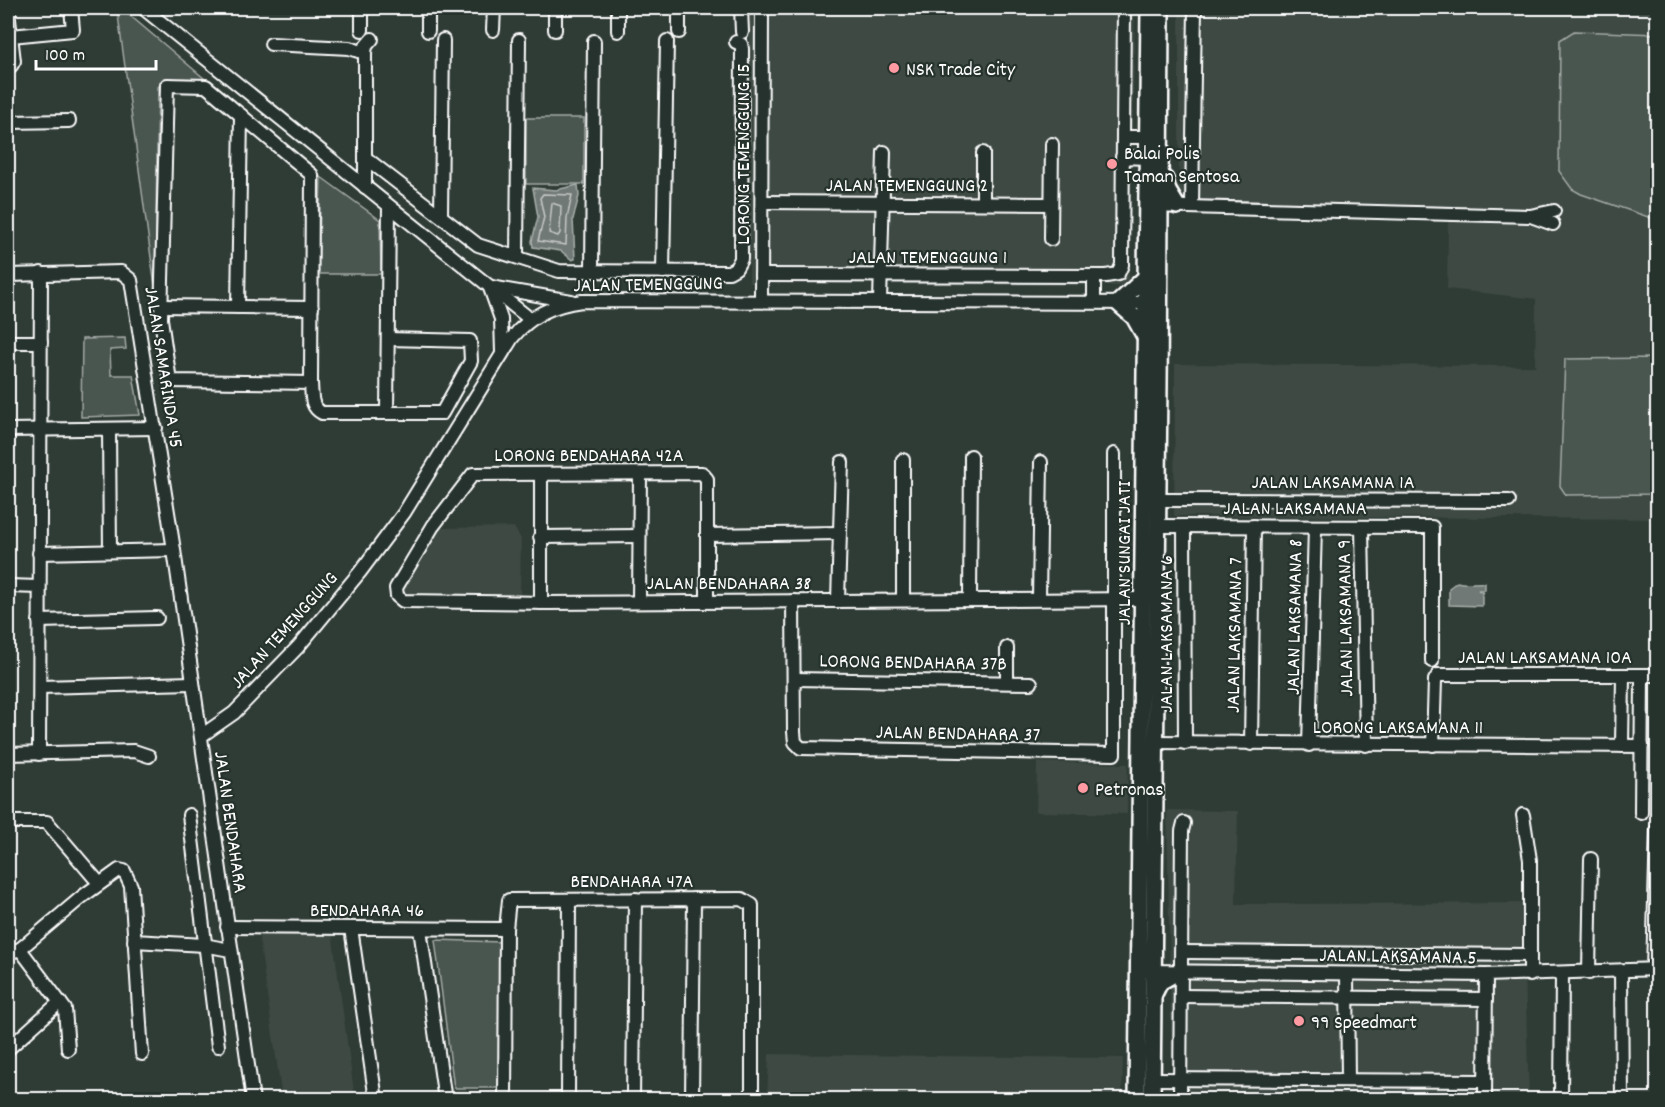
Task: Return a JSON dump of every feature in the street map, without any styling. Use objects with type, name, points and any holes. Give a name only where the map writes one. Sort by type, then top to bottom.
[{"type":"main road","name":"JALAN SUNGAI JATI","points":[[1149,8],[1147,137],[1154,158]]},
{"type":"main road","name":"JALAN SUNGAI JATI","points":[[1137,1100],[1146,971],[1145,206],[1154,158],[1161,8]]},
{"type":"main road","points":[[1154,158],[1168,191],[1179,206],[1162,236]]},
{"type":"main road","name":"JALAN SUNGAI JATI","points":[[1152,1100],[1153,996],[1146,971],[1153,950],[1162,236],[1179,206]]},
{"type":"main road","points":[[1145,278],[1118,303],[1134,317],[1145,338]]},
{"type":"main road","points":[[1153,950],[1162,965],[1180,972]]},
{"type":"main road","points":[[1153,996],[1160,982],[1180,972]]},
{"type":"street","points":[[11,36],[74,28],[72,8]]},
{"type":"street","points":[[143,8],[530,320]]},
{"type":"street","points":[[362,8],[362,30]]},
{"type":"street","points":[[428,8],[428,31]]},
{"type":"street","points":[[493,30],[494,8]]},
{"type":"street","points":[[555,8],[555,30]]},
{"type":"street","points":[[618,8],[618,31]]},
{"type":"street","points":[[679,32],[680,8]]},
{"type":"street","points":[[367,159],[478,245],[559,271],[729,272],[736,268],[741,259],[742,49],[739,37],[741,8]]},
{"type":"street","name":"LORONG TEMENGGUNG 15","points":[[761,300],[762,8]]},
{"type":"street","name":"JALAN TEMENGGUNG 1","points":[[761,275],[1094,281],[1118,274],[1122,265],[1124,8]]},
{"type":"street","points":[[1179,206],[1195,8]]},
{"type":"street","points":[[8,11],[14,60],[12,66]]},
{"type":"street","points":[[365,187],[367,159],[365,54],[366,46],[372,39]]},
{"type":"street","points":[[441,215],[443,40]]},
{"type":"street","points":[[517,257],[519,40]]},
{"type":"street","points":[[592,271],[594,41]]},
{"type":"street","points":[[663,272],[667,41]]},
{"type":"street","points":[[271,44],[350,48],[365,54]]},
{"type":"street","points":[[311,383],[170,381],[161,306],[166,85],[206,86],[312,175],[311,383],[312,403],[316,410],[322,413],[442,413],[471,361],[471,346],[465,339],[388,339]]},
{"type":"street","points":[[238,307],[241,115]]},
{"type":"street","points":[[8,122],[69,121]]},
{"type":"street","points":[[1123,137],[1147,137]]},
{"type":"street","points":[[1051,240],[1052,144]]},
{"type":"street","points":[[880,302],[884,152]]},
{"type":"street","points":[[982,153],[983,203]]},
{"type":"street","points":[[1122,157],[1154,158]]},
{"type":"street","name":"JALAN TEMENGGUNG 2","points":[[762,202],[1051,204]]},
{"type":"street","points":[[387,413],[389,206]]},
{"type":"street","points":[[1145,206],[1530,216],[1554,211]]},
{"type":"street","points":[[1530,216],[1553,224]]},
{"type":"street","name":"JALAN SAMARINDA 45","points":[[8,275],[121,272],[128,275],[131,280],[156,428],[174,550]]},
{"type":"street","points":[[39,754],[38,430],[41,273]]},
{"type":"street","points":[[1094,281],[1094,302]]},
{"type":"street","points":[[490,287],[551,296],[574,302]]},
{"type":"street","points":[[490,287],[501,319],[502,352]]},
{"type":"street","name":"JALAN TEMENGGUNG","points":[[201,735],[234,713],[298,647],[393,529],[444,451],[502,352],[530,320],[546,310],[574,302],[761,300],[1161,303]]},
{"type":"street","points":[[161,306],[312,308]]},
{"type":"street","points":[[8,342],[41,342]]},
{"type":"street","points":[[8,430],[156,428]]},
{"type":"street","points":[[109,430],[110,551]]},
{"type":"street","points":[[1114,454],[1114,599]]},
{"type":"street","points":[[970,600],[971,456]]},
{"type":"street","points":[[903,460],[903,600]]},
{"type":"street","points":[[838,601],[842,462]]},
{"type":"street","points":[[1040,599],[1041,462]]},
{"type":"street","name":"LORONG BENDAHARA 42A","points":[[433,526],[473,474],[706,475],[707,535]]},
{"type":"street","points":[[541,603],[542,474]]},
{"type":"street","points":[[639,602],[640,474]]},
{"type":"street","name":"JALAN LAKSAMANA 1A","points":[[1158,500],[1509,501]]},
{"type":"street","name":"JALAN LAKSAMANA","points":[[1157,525],[1432,527],[1432,661]]},
{"type":"street","name":"JALAN BENDAHARA 38","points":[[433,526],[396,588],[397,596],[403,601],[541,603],[1144,599]]},
{"type":"street","name":"JALAN LAKSAMANA 6","points":[[1184,526],[1185,743]]},
{"type":"street","name":"JALAN LAKSAMANA 7","points":[[1251,744],[1254,526]]},
{"type":"street","name":"JALAN LAKSAMANA 8","points":[[1309,745],[1315,527]]},
{"type":"street","name":"JALAN LAKSAMANA 9","points":[[1362,527],[1366,745]]},
{"type":"street","points":[[706,601],[707,535],[840,533]]},
{"type":"street","points":[[540,537],[639,536]]},
{"type":"street","points":[[39,553],[174,550]]},
{"type":"street","name":"JALAN BENDAHARA","points":[[174,550],[253,1100]]},
{"type":"street","points":[[8,586],[39,587]]},
{"type":"street","name":"JALAN BENDAHARA 37","points":[[795,679],[795,742],[801,748],[1114,754],[1114,599]]},
{"type":"street","points":[[793,601],[795,679]]},
{"type":"street","points":[[39,621],[157,618]]},
{"type":"street","points":[[1006,648],[1007,682]]},
{"type":"street","name":"JALAN LAKSAMANA 10A","points":[[1433,745],[1435,680],[1438,675],[1658,675]]},
{"type":"street","points":[[1622,746],[1623,675]]},
{"type":"street","points":[[1641,813],[1642,675]]},
{"type":"street","name":"LORONG BENDAHARA 37B","points":[[795,679],[1031,682]]},
{"type":"street","points":[[40,687],[193,683]]},
{"type":"street","points":[[197,708],[202,714],[214,719],[234,713]]},
{"type":"street","points":[[202,750],[234,713]]},
{"type":"street","name":"LORONG LAKSAMANA 11","points":[[1154,742],[1642,746]]},
{"type":"street","points":[[8,754],[134,751],[149,756]]},
{"type":"street","points":[[189,815],[218,1046]]},
{"type":"street","points":[[1522,815],[1530,860],[1530,975]]},
{"type":"street","points":[[8,822],[47,822],[99,883]]},
{"type":"street","points":[[1180,1100],[1182,831],[1184,823]]},
{"type":"street","points":[[1655,970],[1657,828]]},
{"type":"street","points":[[1589,973],[1591,860]]},
{"type":"street","points":[[8,953],[20,950],[99,883],[119,870],[127,874],[130,880],[142,1054]]},
{"type":"street","points":[[633,1100],[635,899]]},
{"type":"street","points":[[692,1100],[694,899]]},
{"type":"street","name":"BENDAHARA 47A","points":[[506,928],[509,900],[742,899],[752,905],[752,1100]]},
{"type":"street","points":[[568,1100],[569,900]]},
{"type":"street","name":"BENDAHARA 46","points":[[227,927],[506,928]]},
{"type":"street","points":[[351,928],[376,1100]]},
{"type":"street","points":[[505,1100],[506,928]]},
{"type":"street","points":[[420,929],[445,1100]]},
{"type":"street","points":[[134,941],[204,945],[230,950]]},
{"type":"street","points":[[20,950],[65,1009],[68,1049]]},
{"type":"street","name":"JALAN LAKSAMANA 5","points":[[1182,952],[1530,955]]},
{"type":"street","name":"JALAN LAKSAMANA 5","points":[[1146,971],[1562,975],[1655,970]]},
{"type":"street","points":[[1622,971],[1622,1100]]},
{"type":"street","points":[[1347,974],[1348,1080]]},
{"type":"street","points":[[1485,1100],[1486,975]]},
{"type":"street","points":[[1561,1100],[1562,975]]},
{"type":"street","points":[[1181,996],[1486,999]]},
{"type":"street","points":[[8,1049],[60,1002]]},
{"type":"street","points":[[1152,1079],[1485,1081]]},
{"type":"shaded area","points":[[117,8],[121,8],[205,79],[166,79],[158,87],[155,287]]},
{"type":"shaded area","points":[[750,8],[1135,8],[1129,286],[749,283]]},
{"type":"shaded area","points":[[1179,8],[1657,10],[1657,519],[1174,516],[1175,364],[1535,366],[1536,299],[1447,289],[1448,222],[1195,214],[1179,189]]},
{"type":"shaded area","points":[[1574,31],[1657,34],[1657,220],[1581,194],[1572,189],[1559,171],[1560,40]]},
{"type":"shaded area","points":[[526,118],[584,118],[584,184],[526,184]]},
{"type":"shaded area","points":[[321,177],[380,220],[381,274],[318,274]]},
{"type":"shaded area","points":[[125,338],[126,349],[110,350],[111,375],[133,375],[140,415],[81,417],[82,339]]},
{"type":"shaded area","points":[[1657,358],[1657,494],[1566,495],[1560,486],[1565,359]]},
{"type":"shaded area","points":[[514,527],[521,539],[520,599],[404,598],[399,589],[435,528]]},
{"type":"shaded area","points":[[1037,762],[1128,764],[1127,814],[1036,812]]},
{"type":"shaded area","points":[[1167,810],[1238,811],[1236,904],[1523,903],[1529,1099],[1172,1099]]},
{"type":"shaded area","points":[[332,931],[355,1099],[282,1099],[258,932]]},
{"type":"shaded area","points":[[435,940],[501,942],[500,1088],[454,1088]]},
{"type":"shaded area","points":[[769,1054],[1123,1058],[1122,1099],[767,1099]]},
{"type":"water","points":[[578,185],[579,196],[573,219],[575,259],[572,260],[561,251],[533,247],[532,241],[538,217],[533,188],[556,190]]},
{"type":"water","points":[[1457,582],[1485,583],[1485,590],[1478,590],[1484,593],[1482,593],[1482,606],[1449,605],[1449,588]]},
{"type":"place","name":"NSK Trade City","points":[[894,68]]},
{"type":"place","name":"Balai Polis Taman Sentosa","points":[[1112,164]]},
{"type":"place","name":"Petronas","points":[[1083,788]]},
{"type":"place","name":"99 Speedmart","points":[[1299,1021]]}]
